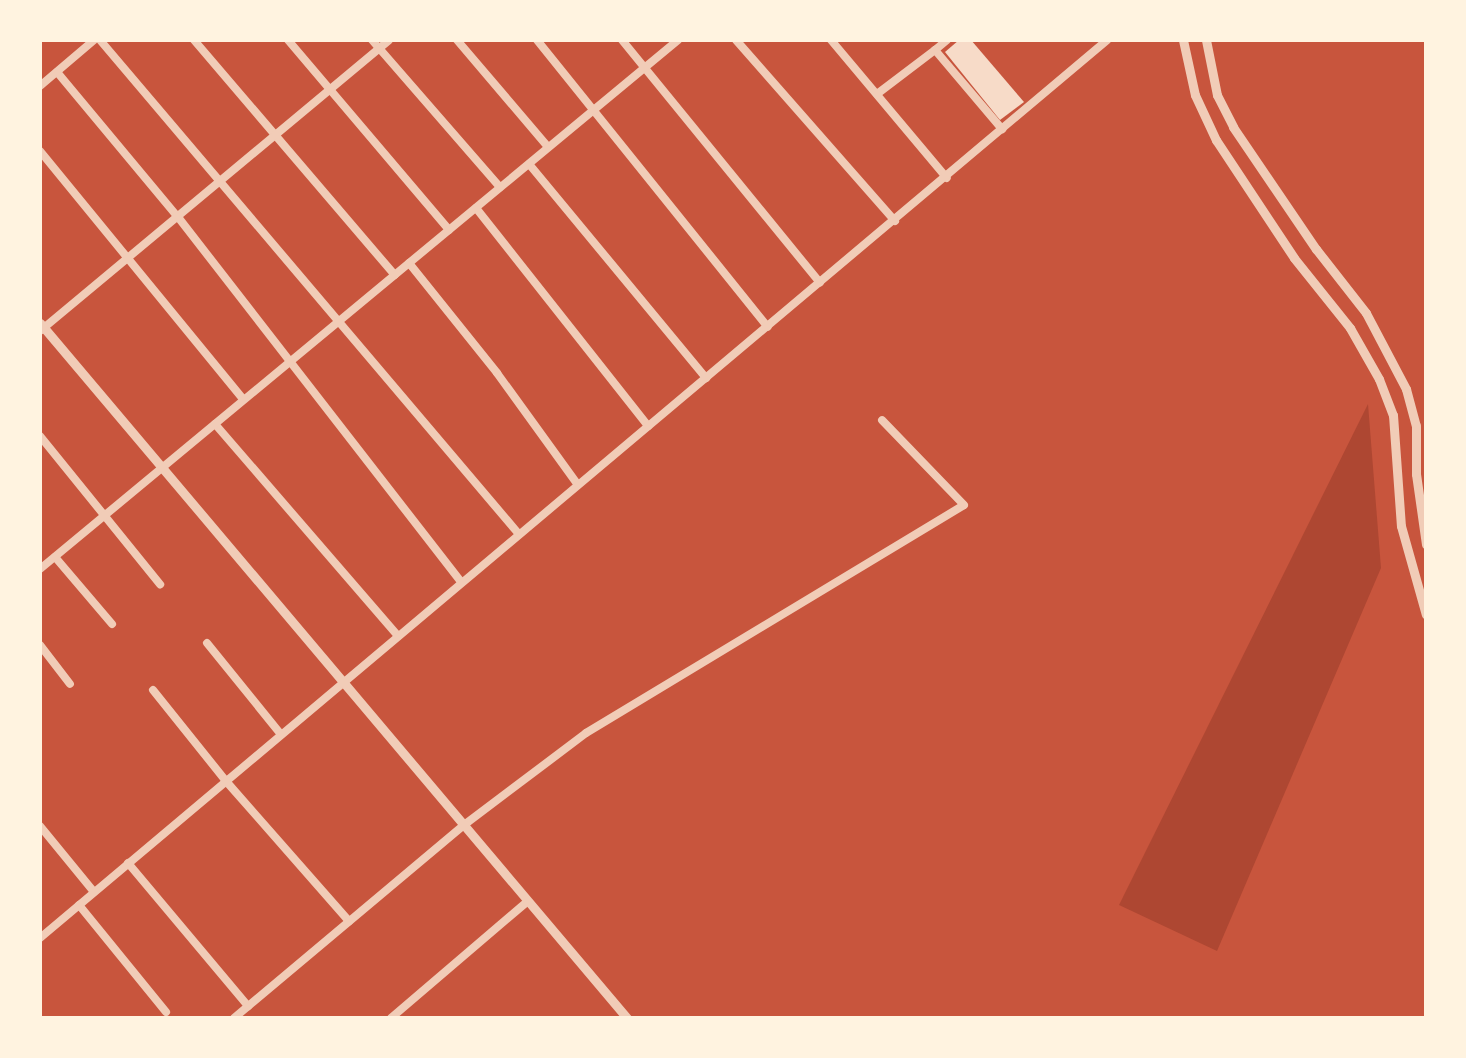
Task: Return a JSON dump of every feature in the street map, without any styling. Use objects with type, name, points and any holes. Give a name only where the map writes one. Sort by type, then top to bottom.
[{"type":"street","points":[[40,86],[97,40],[337,322],[432,428],[518,533]]},
{"type":"street","points":[[194,40],[395,275]]},
{"type":"street","points":[[288,40],[449,230]]},
{"type":"street","points":[[372,40],[500,187]]},
{"type":"street","points":[[389,40],[41,327],[627,1018]]},
{"type":"street","points":[[457,40],[548,147]]},
{"type":"street","points":[[537,40],[768,327]]},
{"type":"street","points":[[622,40],[820,283]]},
{"type":"street","points":[[40,569],[678,40]]},
{"type":"street","points":[[736,40],[895,221]]},
{"type":"street","points":[[831,40],[947,178]]},
{"type":"street","points":[[877,94],[947,40]]},
{"type":"street","points":[[40,938],[518,533],[947,178],[1107,40]]},
{"type":"street","points":[[1183,40],[1195,95],[1216,140],[1294,258],[1350,328],[1379,379],[1393,415],[1401,526],[1426,615]]},
{"type":"street","points":[[1206,40],[1208,63],[1217,95],[1233,127],[1316,249],[1366,313],[1406,389],[1416,426],[1416,474],[1426,544]]},
{"type":"street","points":[[935,50],[1002,129]]},
{"type":"street","points":[[57,72],[178,217],[461,582]]},
{"type":"street","points":[[40,151],[243,399]]},
{"type":"street","points":[[529,164],[706,378]]},
{"type":"street","points":[[476,208],[648,426]]},
{"type":"street","points":[[409,263],[497,373],[578,485]]},
{"type":"street","points":[[234,1018],[464,825],[586,733],[964,505],[882,420]]},
{"type":"street","points":[[215,424],[398,636]]},
{"type":"street","points":[[40,436],[160,584]]},
{"type":"street","points":[[55,557],[112,624]]},
{"type":"street","points":[[207,643],[280,733]]},
{"type":"street","points":[[40,645],[70,684]]},
{"type":"street","points":[[153,690],[225,780],[349,921]]},
{"type":"street","points":[[40,826],[94,892]]},
{"type":"street","points":[[128,863],[248,1006]]},
{"type":"street","points":[[391,1018],[528,901]]},
{"type":"street","points":[[79,905],[166,1012]]},
{"type":"shaded area","points":[[1368,404],[1381,568],[1217,951],[1119,905]]},
{"type":"building","points":[[959,40],[971,40],[1024,102],[1000,120],[945,52]]}]
